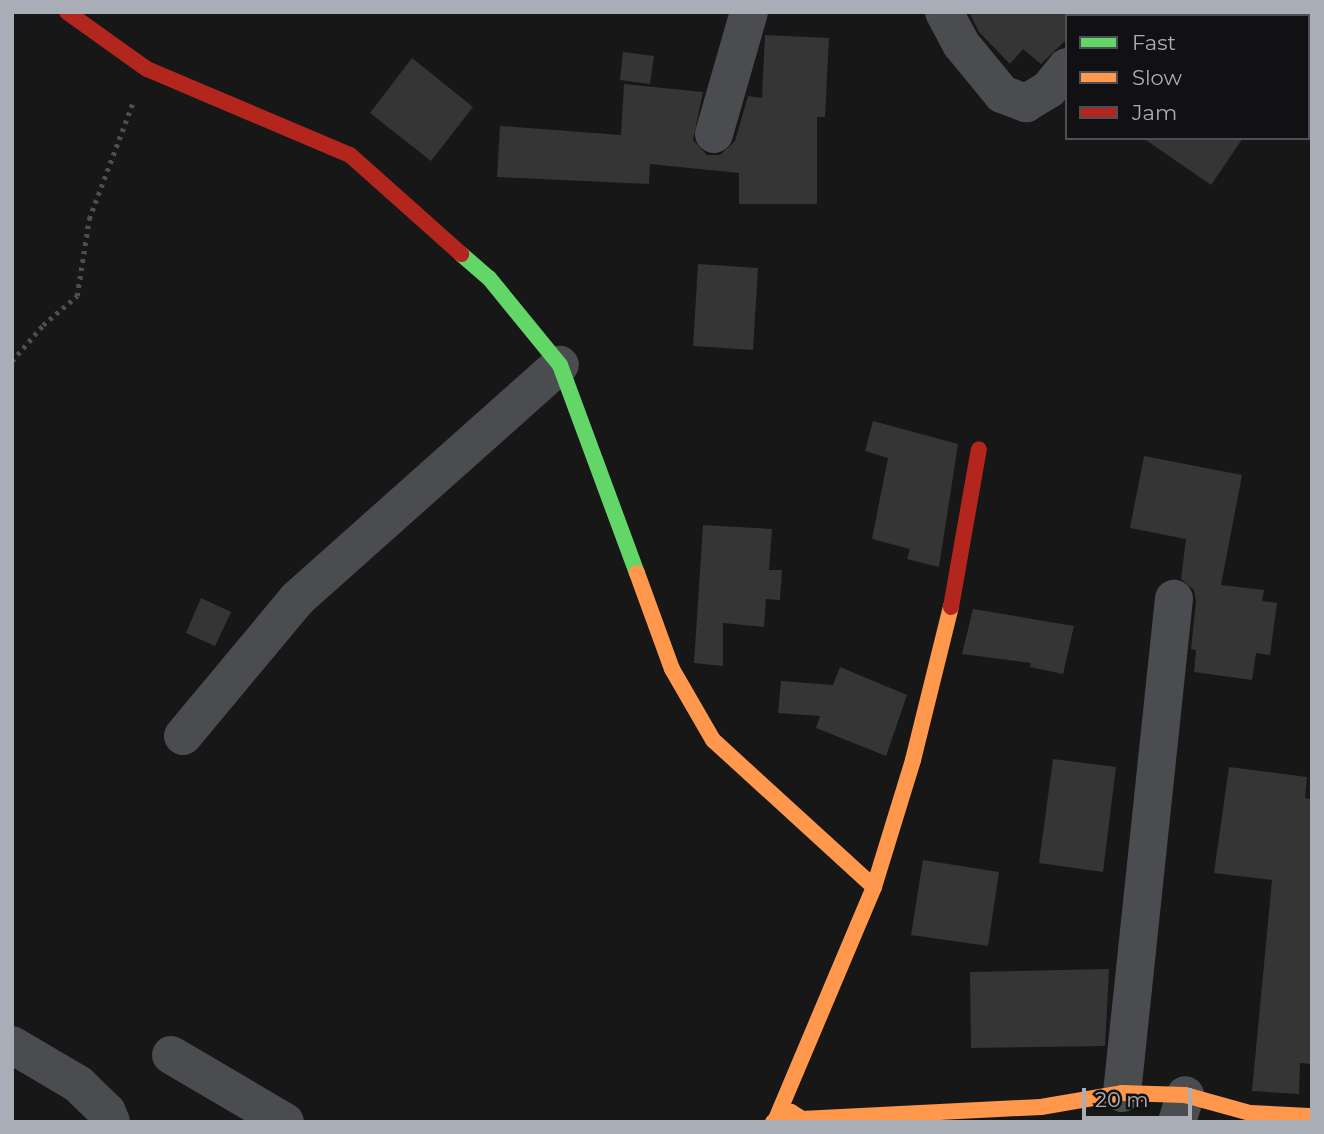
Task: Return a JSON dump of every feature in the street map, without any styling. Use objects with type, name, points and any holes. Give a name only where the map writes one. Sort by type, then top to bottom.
[{"type":"street","points":[[67,12],[147,69],[350,155],[489,278],[560,365],[672,668],[713,740],[874,887]]},
{"type":"street","points":[[714,134],[749,12]]},
{"type":"street","points":[[944,12],[961,44],[1002,94],[1026,103],[1049,89],[1065,69]]},
{"type":"street","points":[[183,736],[297,599],[560,365]]},
{"type":"street","points":[[775,1121],[874,887],[913,760],[962,564],[979,449]]},
{"type":"street","points":[[1122,1093],[1174,599]]},
{"type":"street","points":[[12,1045],[78,1084],[107,1112],[111,1122]]},
{"type":"street","points":[[171,1055],[285,1122]]},
{"type":"street","points":[[775,1121],[791,1112],[802,1121],[1041,1107],[1122,1093],[1181,1109],[1308,1116]]},
{"type":"path","points":[[12,361],[43,325],[77,296],[89,219],[147,69]]},
{"type":"building","points":[[969,12],[1067,12],[1065,41],[1041,64],[1023,49],[1010,64],[979,32]]},
{"type":"building","points":[[765,35],[829,38],[825,117],[817,117],[817,204],[739,204],[739,173],[650,164],[649,184],[497,177],[500,126],[621,135],[624,84],[703,92],[693,140],[707,155],[720,155],[735,141],[748,96],[762,98]]},
{"type":"building","points":[[623,52],[654,56],[650,84],[620,80]]},
{"type":"building","points":[[412,58],[473,107],[431,161],[370,113]]},
{"type":"building","points":[[1146,140],[1242,140],[1211,185]]},
{"type":"building","points":[[698,264],[758,268],[753,350],[693,346]]},
{"type":"building","points":[[873,421],[958,444],[939,567],[907,559],[910,549],[872,539],[888,458],[865,451]]},
{"type":"building","points":[[1144,456],[1242,475],[1221,585],[1264,590],[1262,601],[1277,603],[1270,655],[1256,653],[1252,680],[1194,672],[1196,650],[1191,649],[1196,601],[1194,590],[1181,579],[1186,539],[1130,528]]},
{"type":"building","points":[[703,525],[772,529],[769,570],[782,570],[780,600],[766,599],[764,627],[723,623],[723,666],[694,663]]},
{"type":"building","points":[[201,598],[231,612],[215,646],[186,633]]},
{"type":"building","points":[[973,609],[1074,626],[1063,674],[1030,667],[1031,663],[962,654]]},
{"type":"building","points":[[840,667],[907,695],[886,756],[816,728],[820,716],[778,713],[781,681],[833,685]]},
{"type":"building","points":[[1053,759],[1116,767],[1103,872],[1039,863]]},
{"type":"building","points":[[1229,767],[1307,777],[1305,798],[1312,799],[1312,1064],[1300,1063],[1299,1094],[1252,1091],[1272,880],[1214,873]]},
{"type":"building","points":[[923,860],[999,872],[988,946],[911,935]]},
{"type":"building","points":[[1109,969],[1105,1046],[971,1048],[970,972]]},
{"type":"traffic: fast","points":[[461,254],[489,278],[560,365],[637,573]]},
{"type":"traffic: slow","points":[[637,573],[672,669],[713,740],[874,887]]},
{"type":"traffic: slow","points":[[776,1119],[874,887],[913,760],[951,607]]},
{"type":"traffic: slow","points":[[773,1122],[791,1112],[802,1119],[1041,1107],[1122,1093],[1185,1095],[1250,1113],[1309,1116]]},
{"type":"traffic: jam","points":[[67,12],[147,69],[350,155],[461,254]]},
{"type":"traffic: jam","points":[[951,607],[979,449]]}]
